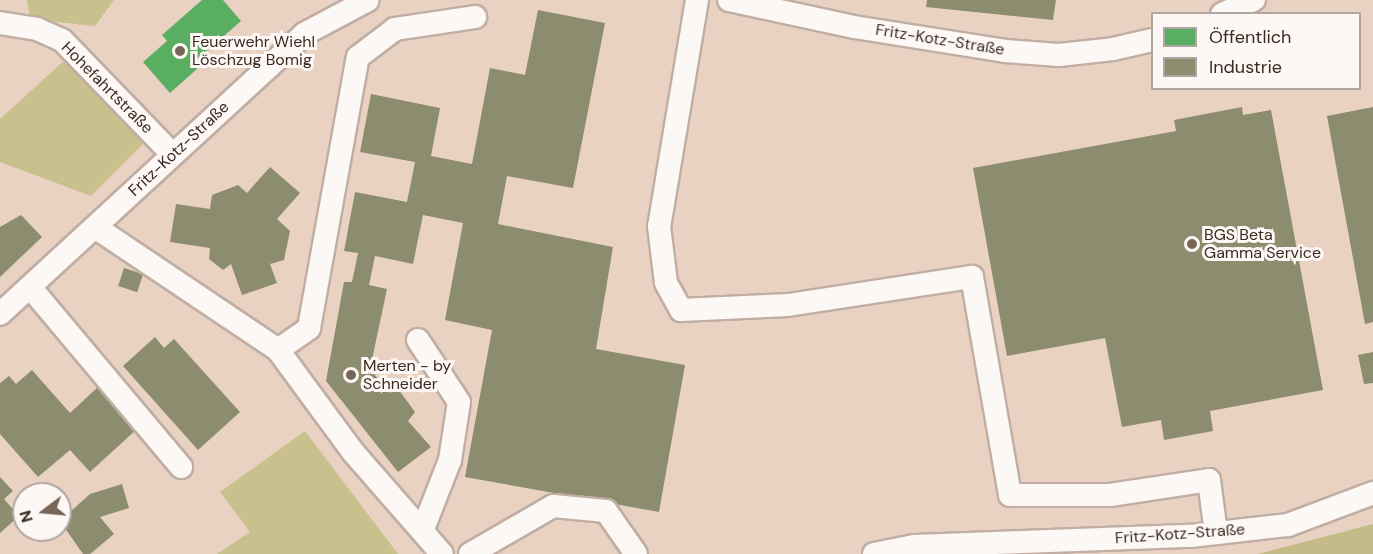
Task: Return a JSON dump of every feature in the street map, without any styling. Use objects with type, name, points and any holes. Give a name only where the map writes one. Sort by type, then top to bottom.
[{"type":"street","name":"Fritz-Kotz-Straße","points":[[0,314],[304,34],[368,0]]},
{"type":"street","points":[[697,0],[659,226],[666,283],[681,310],[788,305],[972,277],[1010,495],[1110,495],[1209,480],[1216,533]]},
{"type":"street","name":"Fritz-Kotz-Straße","points":[[729,0],[854,27],[1005,51],[1059,55],[1113,50],[1151,40]]},
{"type":"street","points":[[1227,12],[1254,0]]},
{"type":"street","points":[[278,350],[309,328],[358,57],[395,29],[475,17]]},
{"type":"street","name":"Hohefahrtstraße","points":[[0,23],[37,29],[62,40],[172,154]]},
{"type":"street","points":[[95,227],[278,350],[353,452],[423,529],[442,554]]},
{"type":"street","points":[[30,286],[181,467]]},
{"type":"street","points":[[418,340],[459,402],[450,460],[423,529]]},
{"type":"street","name":"Fritz-Kotz-Straße","points":[[874,554],[914,546],[1216,533],[1288,525],[1373,493]]},
{"type":"street","points":[[470,554],[553,506],[606,511],[636,554]]},
{"type":"shaded area","points":[[27,0],[114,0],[95,26],[30,19]]},
{"type":"shaded area","points":[[67,58],[146,141],[91,196],[0,162],[0,119]]},
{"type":"shaded area","points":[[305,431],[398,554],[217,554],[250,532],[220,492]]},
{"type":"shaded area","points":[[1373,524],[1373,554],[1258,554]]},
{"type":"building: Öffentlich","name":"Feuerwehr Wiehl Löschzug Bomig","points":[[202,0],[223,0],[241,21],[193,63],[197,69],[170,93],[143,62],[167,41],[162,35]]},
{"type":"building: Industrie","points":[[927,0],[1056,0],[1053,20],[926,7]]},
{"type":"building: Industrie","points":[[538,10],[605,23],[573,188],[507,176],[498,224],[613,247],[596,349],[685,365],[659,512],[465,477],[492,330],[445,320],[463,223],[423,215],[413,264],[375,256],[369,285],[387,289],[370,369],[390,393],[396,386],[415,412],[408,421],[431,447],[398,472],[326,381],[344,282],[352,282],[358,253],[344,251],[355,192],[407,202],[415,162],[360,152],[371,94],[440,108],[431,156],[472,164],[490,68],[525,75]]},
{"type":"building: Industrie","name":"BGS Beta Gamma Service","points":[[1242,107],[1243,115],[1271,110],[1323,390],[1210,411],[1213,431],[1164,440],[1161,420],[1122,427],[1105,338],[1007,356],[973,168],[1176,131],[1174,120]]},
{"type":"building: Industrie","points":[[1373,107],[1373,322],[1365,324],[1327,116]]},
{"type":"building: Industrie","points":[[270,167],[300,193],[277,219],[290,231],[284,260],[270,264],[277,283],[242,295],[231,264],[223,270],[209,259],[210,248],[170,242],[176,204],[210,209],[212,195],[238,185],[247,193]]},
{"type":"building: Industrie","points":[[21,215],[42,237],[0,277],[0,227]]},
{"type":"building: Industrie","points":[[124,268],[143,274],[137,292],[118,286]]},
{"type":"building: Industrie","points":[[155,337],[164,348],[174,339],[240,412],[198,450],[123,366]]},
{"type":"building: Industrie","points":[[1373,352],[1373,383],[1364,384],[1358,355]]},
{"type":"building: Industrie","points":[[32,370],[70,413],[99,386],[137,429],[90,472],[70,450],[38,477],[0,434],[0,383],[9,376],[16,384]]},
{"type":"building: Industrie","points":[[0,477],[12,490],[4,499],[12,508],[12,522],[0,533]]},
{"type":"building: Industrie","points":[[122,484],[129,508],[100,517],[114,534],[90,554],[83,554],[72,538],[72,510],[90,494]]},
{"type":"place","name":"Feuerwehr Wiehl Löschzug Bomig","points":[[180,51]]},
{"type":"place","name":"BGS Beta Gamma Service","points":[[1192,244]]},
{"type":"place","name":"Merten - by Schneider","points":[[351,375]]}]
